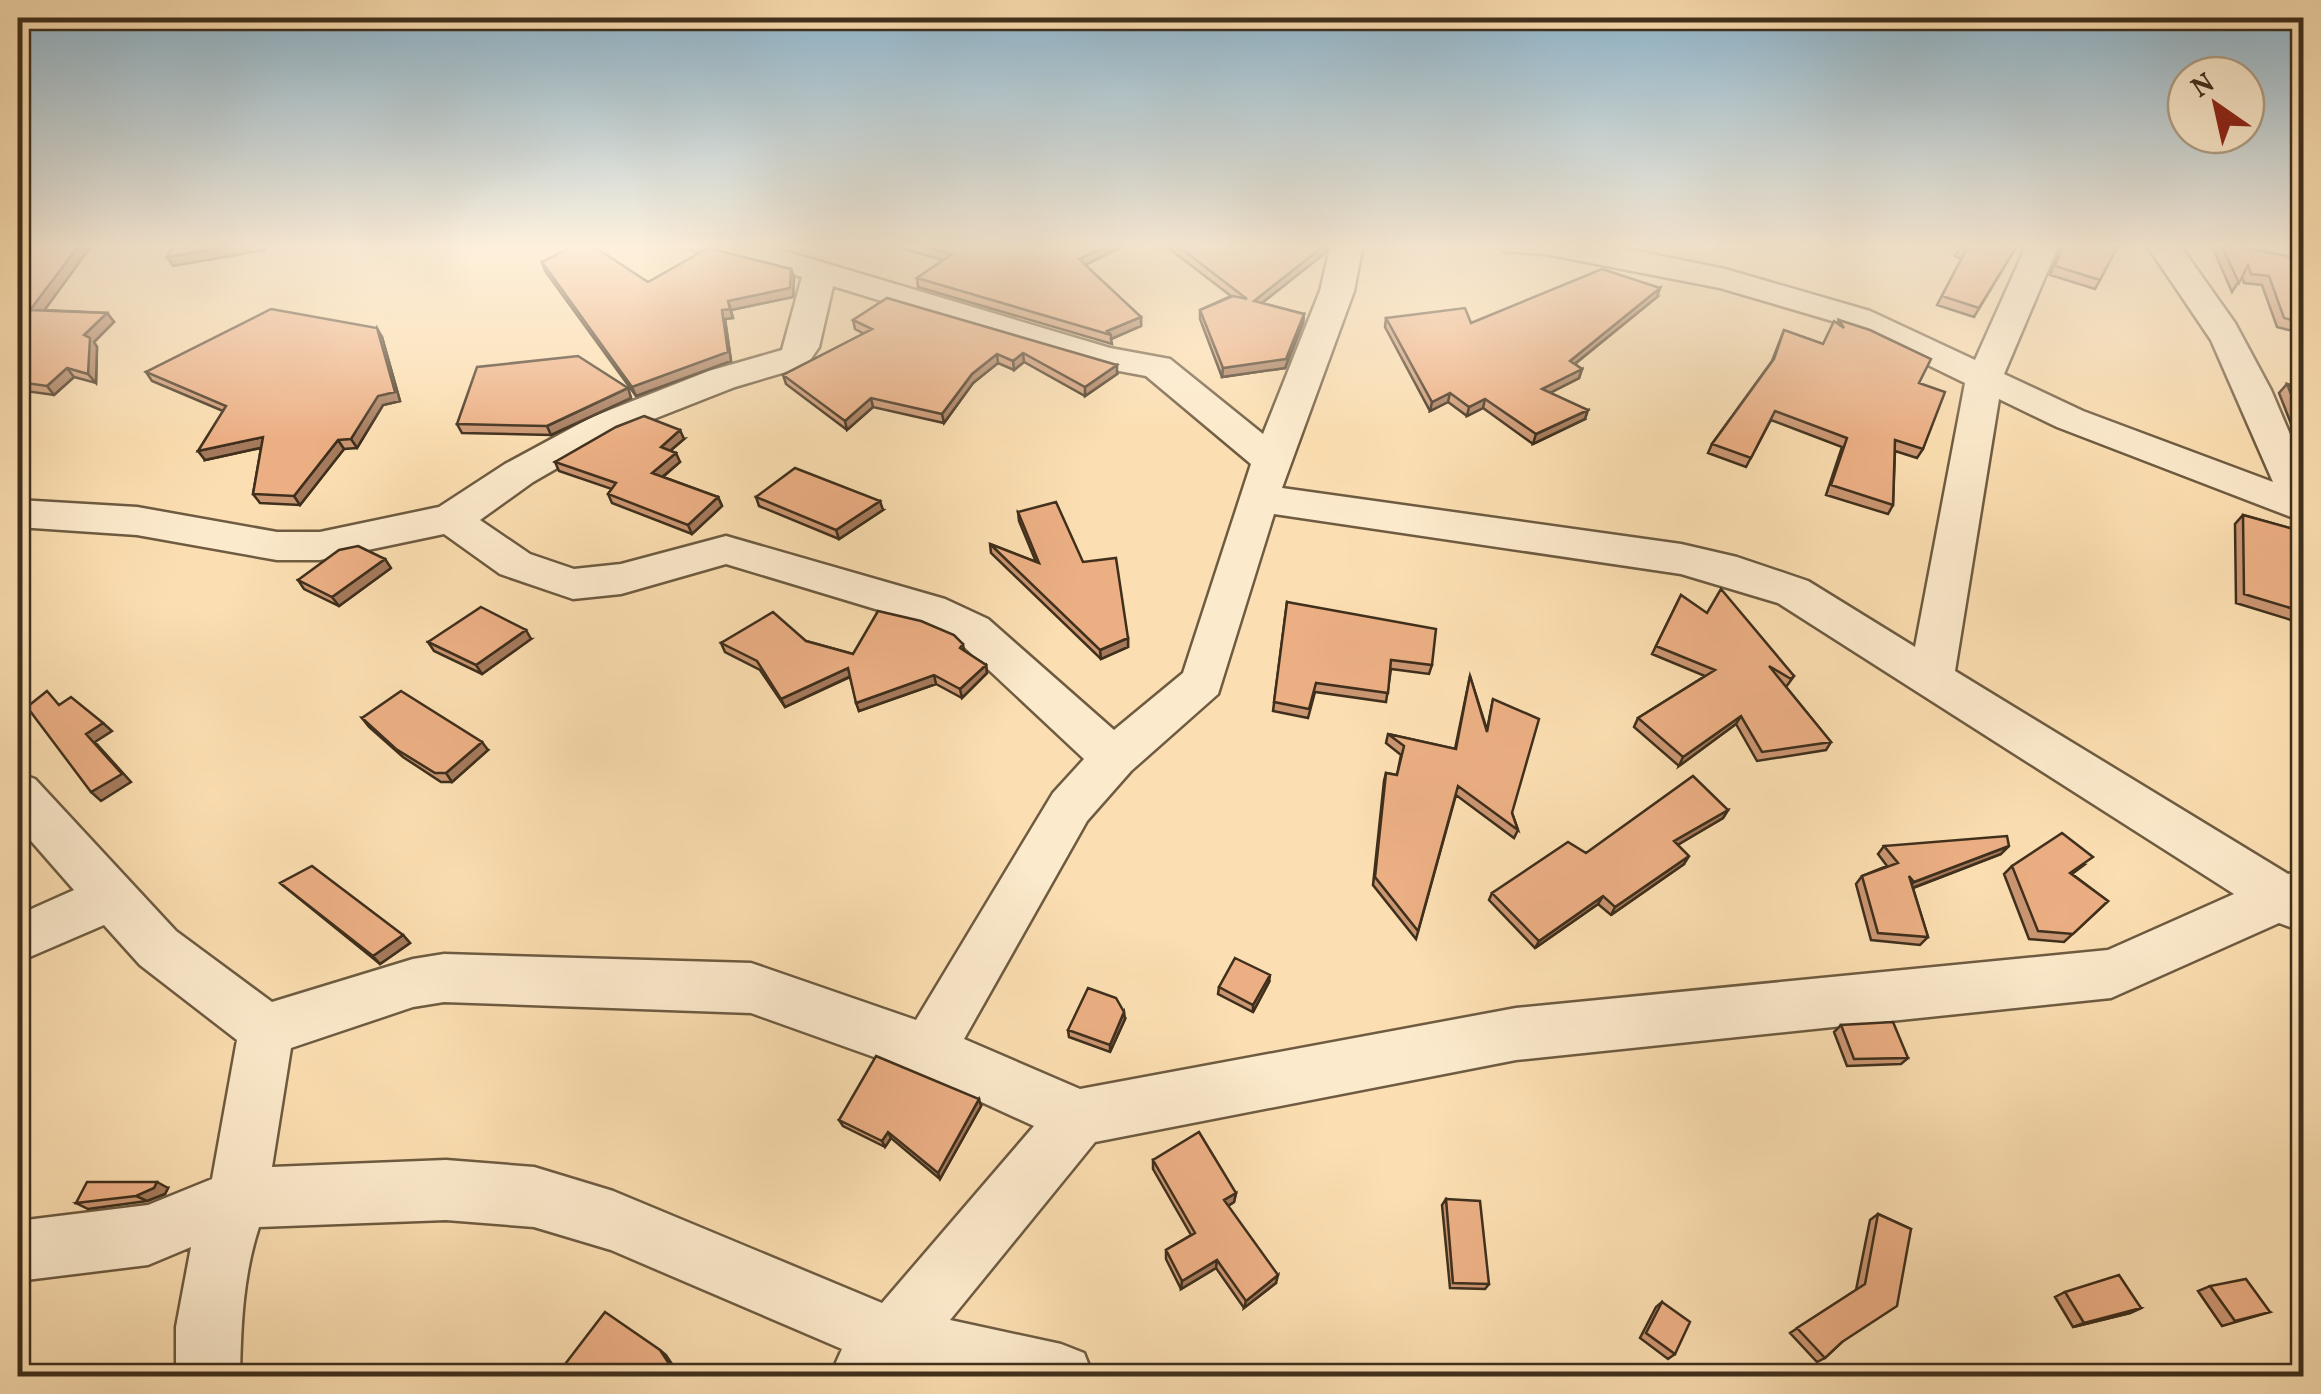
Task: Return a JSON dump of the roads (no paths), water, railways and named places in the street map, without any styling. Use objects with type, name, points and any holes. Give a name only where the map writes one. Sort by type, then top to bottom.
[{"type":"street","points":[[18,514],[136,521],[277,546],[346,543],[450,519],[478,504],[519,473],[605,425],[722,379],[794,358],[802,347],[811,309]]},
{"type":"street","points":[[943,309],[1105,358],[1157,367],[1265,479],[1681,558],[1738,572],[1792,592],[2296,901]]},
{"type":"street","points":[[928,1050],[1070,807],[1114,758],[1202,682],[1265,479],[1330,309]]},
{"type":"street","points":[[1827,309],[1858,318],[2070,420],[2304,509]]},
{"type":"street","points":[[1932,677],[1984,378],[2014,309]]},
{"type":"street","points":[[2208,309],[2245,372],[2274,451],[2304,500]]},
{"type":"street","points":[[450,519],[516,564],[573,584],[621,580],[726,550],[916,605],[973,630],[1114,758]]},
{"type":"street","points":[[18,793],[158,948],[266,1030]]},
{"type":"street","points":[[18,939],[110,898]]},
{"type":"street","points":[[266,1030],[413,982],[444,978],[737,985],[928,1050],[1080,1117],[1516,1034],[2111,974],[2296,901]]},
{"type":"street","points":[[208,1376],[208,1327],[220,1253],[238,1198],[266,1030]]},
{"type":"street","points":[[877,1358],[1080,1117]]},
{"type":"street","points":[[18,1251],[148,1234],[238,1198],[446,1190],[534,1197],[614,1221],[877,1358],[1061,1376]]}]
